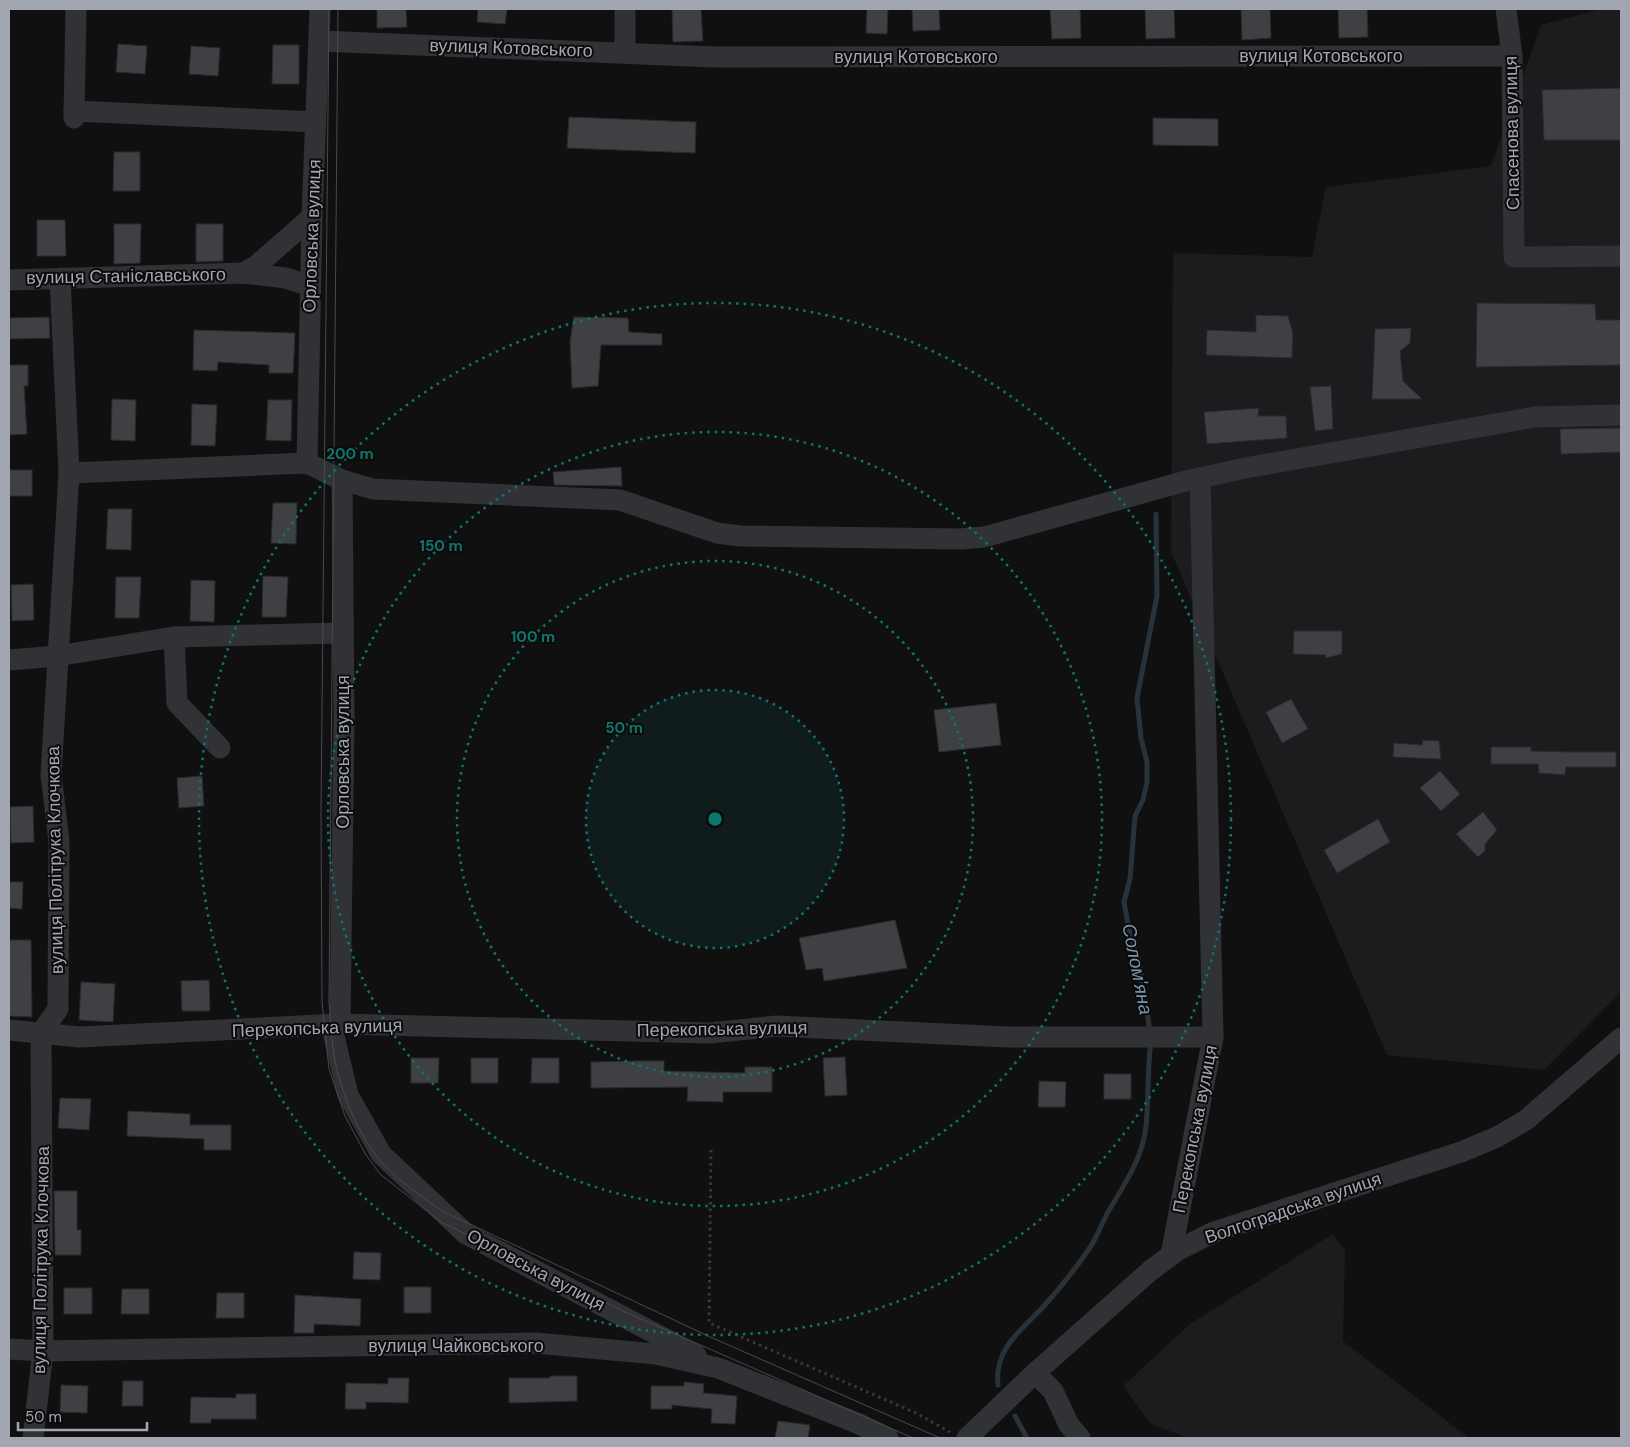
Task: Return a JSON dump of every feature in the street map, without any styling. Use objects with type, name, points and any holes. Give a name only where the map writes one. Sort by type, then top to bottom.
[{"type":"street","points":[[76,9],[74,114],[316,122]]},
{"type":"street","name":"Орловська вулиця","points":[[307,464],[310,286],[320,9]]},
{"type":"street","points":[[625,9],[625,52]]},
{"type":"street","name":"Спасенова вулиця","points":[[1506,9],[1512,56],[1514,257],[1621,256]]},
{"type":"street","name":"вулиця Котовського","points":[[320,41],[715,57],[1512,56]]},
{"type":"street","name":"вулиця Станіславського","points":[[243,273],[256,266],[312,217]]},
{"type":"street","name":"вулиця Станіславського","points":[[9,280],[243,273],[286,278],[310,286]]},
{"type":"street","name":"вулиця Політрука Клочкова","points":[[34,1438],[43,1351],[41,1034],[58,1009],[59,841],[51,776],[70,472],[60,278]]},
{"type":"street","points":[[70,472],[307,464],[342,480],[373,490],[620,500],[717,534],[740,536],[960,539],[984,537],[1200,478],[1535,417],[1621,415]]},
{"type":"street","points":[[1200,478],[1213,1037]]},
{"type":"street","name":"Орловська вулиця","points":[[342,480],[343,633],[335,1024],[348,1095],[381,1154],[466,1234],[727,1372]]},
{"type":"street","points":[[9,660],[57,656],[174,637],[343,633]]},
{"type":"street","points":[[174,637],[177,703],[220,748]]},
{"type":"street","name":"Перекопська вулиця","points":[[9,1030],[79,1037],[335,1024],[710,1033],[777,1026],[1007,1037],[1213,1037],[1171,1255]]},
{"type":"street","name":"Волгоградська вулиця","points":[[960,1436],[1171,1255],[1214,1232],[1461,1152],[1497,1137],[1526,1120],[1621,1038]]},
{"type":"street","name":"вулиця Чайковського","points":[[9,1349],[43,1351],[536,1343],[656,1354],[727,1372],[858,1423],[888,1438]]},
{"type":"street","points":[[1035,1373],[1053,1391],[1068,1425],[1080,1438]]},
{"type":"path","points":[[711,1150],[709,1323],[916,1413],[960,1436]]},
{"type":"shaded area","points":[[1602,9],[1621,9],[1621,992],[1544,1070],[1387,1055],[1171,552],[1173,253],[1312,257],[1326,187],[1491,166],[1541,25]]},
{"type":"shaded area","points":[[1333,1234],[1345,1250],[1343,1341],[1469,1438],[1188,1438],[1151,1424],[1123,1386],[1190,1324]]},
{"type":"building","points":[[377,9],[406,9],[407,27],[377,28]]},
{"type":"building","points":[[478,9],[507,9],[505,24],[477,22]]},
{"type":"building","points":[[672,9],[701,9],[703,41],[673,42]]},
{"type":"building","points":[[867,9],[888,9],[887,34],[866,33]]},
{"type":"building","points":[[912,9],[939,9],[940,30],[913,31]]},
{"type":"building","points":[[1050,9],[1080,9],[1081,38],[1052,39]]},
{"type":"building","points":[[1145,9],[1174,9],[1175,38],[1146,39]]},
{"type":"building","points":[[1241,9],[1270,9],[1271,38],[1242,40]]},
{"type":"building","points":[[1338,9],[1367,9],[1368,37],[1339,38]]},
{"type":"building","points":[[118,44],[147,46],[145,74],[116,72]]},
{"type":"building","points":[[273,45],[299,45],[299,84],[272,84]]},
{"type":"building","points":[[191,46],[220,48],[218,76],[189,74]]},
{"type":"building","points":[[1621,88],[1621,140],[1544,140],[1542,90]]},
{"type":"building","points":[[569,117],[696,122],[695,153],[567,148]]},
{"type":"building","points":[[1153,118],[1218,119],[1218,146],[1153,145]]},
{"type":"building","points":[[114,152],[140,152],[140,191],[113,191]]},
{"type":"building","points":[[37,220],[65,220],[66,256],[37,256]]},
{"type":"building","points":[[114,224],[141,224],[140,263],[114,264]]},
{"type":"building","points":[[196,224],[223,224],[223,261],[196,262]]},
{"type":"building","points":[[1477,303],[1595,304],[1596,320],[1621,320],[1621,365],[1476,367]]},
{"type":"building","points":[[1256,315],[1288,316],[1293,333],[1292,358],[1206,355],[1207,330],[1256,332]]},
{"type":"building","points":[[49,317],[50,338],[10,339],[10,318]]},
{"type":"building","points":[[574,317],[628,318],[629,332],[662,334],[662,345],[601,345],[598,386],[572,388],[570,341]]},
{"type":"building","points":[[1411,328],[1410,343],[1400,351],[1403,381],[1422,399],[1372,399],[1375,329]]},
{"type":"building","points":[[194,330],[295,333],[293,373],[269,373],[269,365],[218,362],[217,371],[193,370]]},
{"type":"building","points":[[9,365],[28,365],[28,386],[24,386],[27,434],[9,435]]},
{"type":"building","points":[[1331,386],[1333,429],[1315,431],[1310,387]]},
{"type":"building","points":[[112,399],[136,400],[135,441],[111,440]]},
{"type":"building","points":[[268,400],[292,400],[291,441],[266,440]]},
{"type":"building","points":[[192,404],[217,405],[215,446],[191,445]]},
{"type":"building","points":[[1259,408],[1258,416],[1286,416],[1287,438],[1207,444],[1204,412]]},
{"type":"building","points":[[1621,428],[1621,452],[1561,454],[1560,429]]},
{"type":"building","points":[[621,467],[622,486],[554,485],[553,472]]},
{"type":"building","points":[[9,470],[32,470],[32,496],[9,496]]},
{"type":"building","points":[[273,503],[297,503],[296,544],[271,543]]},
{"type":"building","points":[[108,509],[132,509],[131,550],[106,549]]},
{"type":"building","points":[[263,576],[288,577],[286,617],[262,617]]},
{"type":"building","points":[[116,577],[141,577],[139,618],[115,618]]},
{"type":"building","points":[[191,580],[215,581],[214,622],[190,621]]},
{"type":"building","points":[[33,584],[34,620],[12,621],[11,585]]},
{"type":"building","points":[[1294,631],[1342,631],[1342,654],[1326,658],[1326,655],[1293,654]]},
{"type":"building","points":[[1291,699],[1308,729],[1282,743],[1266,712]]},
{"type":"building","points":[[996,703],[1001,745],[939,752],[934,710]]},
{"type":"building","points":[[1423,740],[1439,741],[1441,759],[1393,757],[1394,743],[1422,745]]},
{"type":"building","points":[[1491,747],[1531,747],[1531,751],[1616,752],[1616,767],[1566,767],[1565,775],[1539,773],[1538,764],[1491,764]]},
{"type":"building","points":[[1440,771],[1460,794],[1441,811],[1420,788]]},
{"type":"building","points":[[202,776],[204,806],[179,808],[177,778]]},
{"type":"building","points":[[33,806],[34,842],[11,843],[10,807]]},
{"type":"building","points":[[1483,812],[1497,830],[1485,844],[1485,851],[1478,857],[1456,834]]},
{"type":"building","points":[[1378,819],[1390,842],[1337,873],[1324,850]]},
{"type":"building","points":[[9,882],[23,882],[22,909],[9,908]]},
{"type":"building","points":[[895,920],[907,968],[824,981],[822,968],[806,970],[799,938]]},
{"type":"building","points":[[9,940],[31,940],[32,1017],[9,1016]]},
{"type":"building","points":[[209,980],[210,1011],[182,1011],[181,981]]},
{"type":"building","points":[[81,982],[115,984],[113,1022],[79,1020]]},
{"type":"building","points":[[845,1057],[847,1095],[825,1096],[823,1058]]},
{"type":"building","points":[[411,1058],[439,1058],[438,1083],[411,1083]]},
{"type":"building","points":[[471,1058],[498,1058],[498,1083],[471,1083]]},
{"type":"building","points":[[532,1058],[559,1058],[559,1083],[531,1083]]},
{"type":"building","points":[[664,1061],[664,1071],[745,1073],[745,1067],[772,1067],[772,1092],[723,1092],[723,1102],[687,1101],[688,1087],[591,1088],[591,1062]]},
{"type":"building","points":[[1104,1074],[1131,1074],[1131,1099],[1104,1099]]},
{"type":"building","points":[[1039,1081],[1066,1082],[1065,1107],[1038,1107]]},
{"type":"building","points":[[60,1098],[91,1099],[89,1130],[58,1128]]},
{"type":"building","points":[[128,1111],[190,1114],[190,1125],[231,1125],[231,1150],[204,1150],[204,1139],[127,1136]]},
{"type":"building","points":[[54,1191],[77,1191],[77,1230],[81,1230],[81,1255],[55,1255]]},
{"type":"building","points":[[354,1252],[381,1253],[380,1280],[353,1279]]},
{"type":"building","points":[[404,1287],[431,1287],[431,1313],[404,1313]]},
{"type":"building","points":[[64,1288],[92,1288],[92,1314],[64,1314]]},
{"type":"building","points":[[122,1289],[149,1289],[149,1314],[121,1314]]},
{"type":"building","points":[[217,1293],[244,1293],[244,1318],[216,1318]]},
{"type":"building","points":[[295,1295],[361,1299],[360,1326],[314,1324],[314,1333],[294,1333]]},
{"type":"building","points":[[550,1376],[577,1376],[577,1401],[509,1403],[509,1378],[550,1378]]},
{"type":"building","points":[[388,1378],[409,1378],[408,1403],[366,1402],[366,1409],[345,1409],[346,1383],[388,1384]]},
{"type":"building","points":[[123,1381],[143,1381],[143,1406],[122,1406]]},
{"type":"building","points":[[684,1382],[704,1384],[703,1393],[737,1396],[735,1424],[711,1423],[712,1409],[672,1405],[672,1409],[651,1409],[651,1386],[684,1386]]},
{"type":"building","points":[[61,1385],[88,1386],[87,1413],[60,1412]]},
{"type":"building","points":[[236,1394],[256,1394],[256,1419],[211,1419],[211,1423],[190,1423],[191,1397],[236,1398]]},
{"type":"building","points":[[778,1421],[810,1425],[808,1438],[775,1438]]},
{"type":"waterway","name":"Солом'яна","points":[[1150,1031],[1139,961],[1130,935],[1124,902],[1130,879],[1135,816],[1143,800],[1147,782],[1147,762],[1141,738],[1137,698],[1157,596],[1156,514]]},
{"type":"waterway","name":"Солом'яна","points":[[998,1385],[1000,1360],[1005,1350],[1056,1292],[1086,1254],[1137,1160],[1146,1126],[1151,1042]]},
{"type":"waterway","name":"Солом'яна","points":[[1015,1416],[1027,1438]]},
{"type":"tram line","points":[[329,9],[321,812],[322,1002],[329,1069],[345,1116],[366,1155],[380,1174],[441,1222],[625,1312],[913,1438]]},
{"type":"tram line","points":[[338,9],[329,1003],[335,1063],[351,1111],[366,1141],[385,1166],[405,1184],[442,1211],[708,1336],[940,1438]]}]
